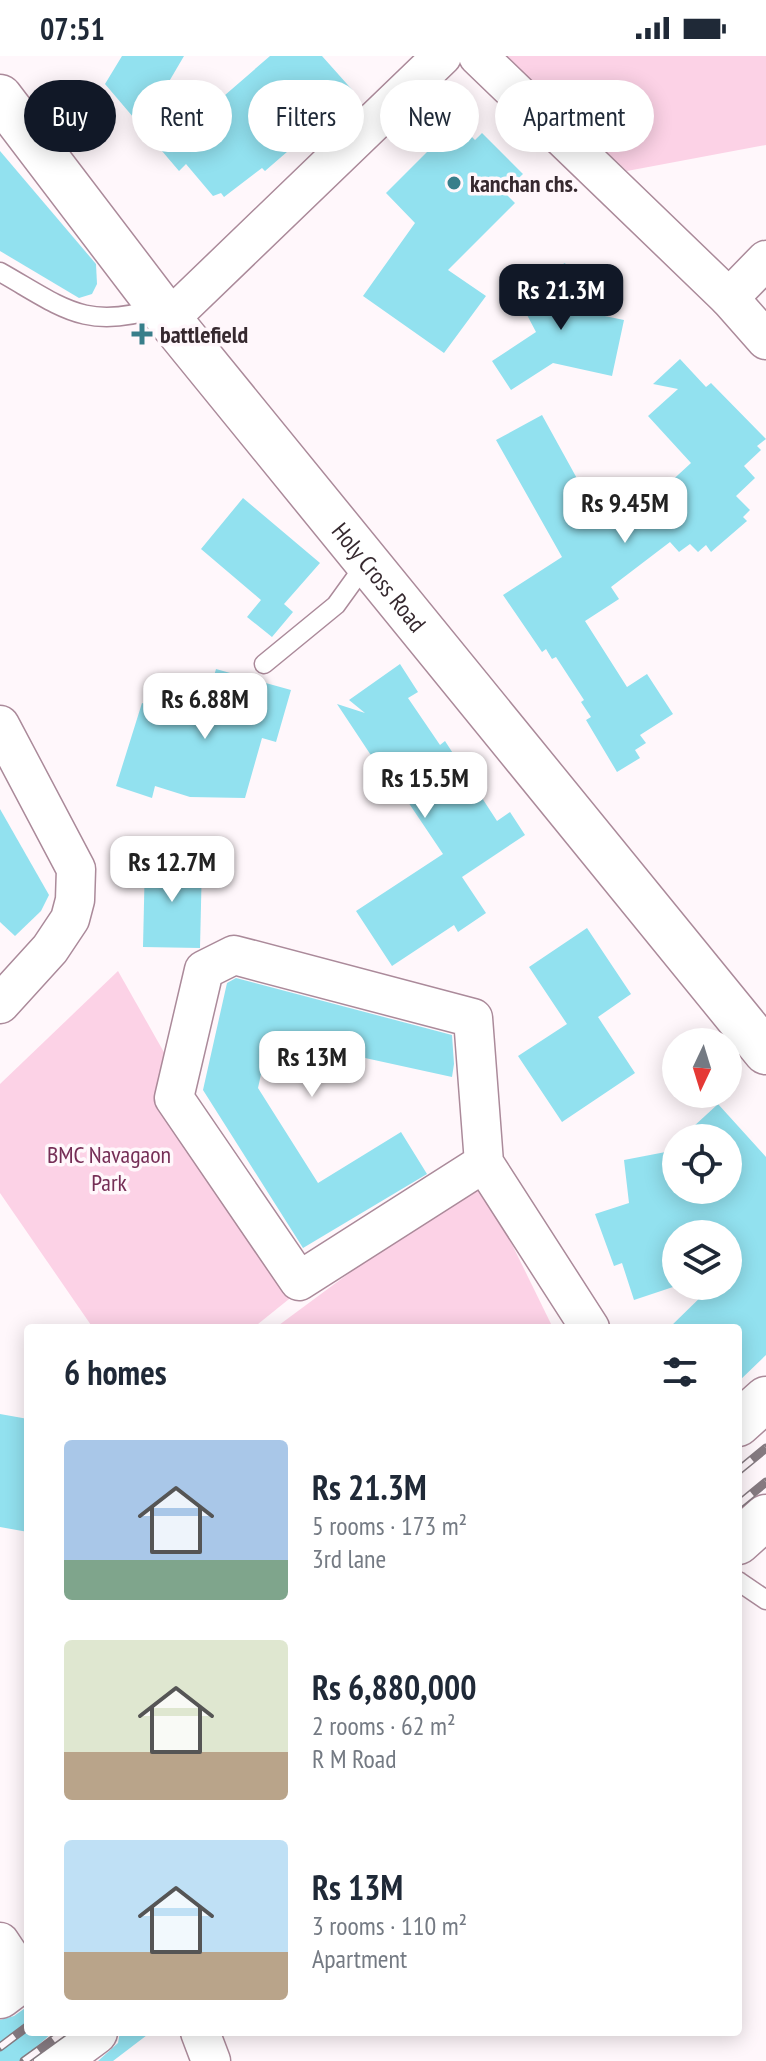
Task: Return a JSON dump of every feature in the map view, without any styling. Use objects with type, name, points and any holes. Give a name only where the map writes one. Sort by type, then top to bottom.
[{"type":"street","points":[[165,313],[442,56]]},
{"type":"street","points":[[478,56],[729,298],[766,340]]},
{"type":"street","name":"Holy Cross Road","points":[[0,97],[165,313],[766,1052]]},
{"type":"street","points":[[729,298],[766,260]]},
{"type":"street","points":[[0,725],[76,869],[75,900],[70,919],[50,949],[0,1004]]},
{"type":"street","points":[[484,1163],[299,1281],[174,1098],[204,970],[234,955],[473,1018],[484,1163],[587,1324]]},
{"type":"street","points":[[742,1420],[766,1399]]},
{"type":"street","points":[[742,1538],[766,1517]]},
{"type":"street","points":[[0,1942],[17,1983]]},
{"type":"street","points":[[56,2061],[90,2036]]},
{"type":"street","points":[[202,2036],[211,2061]]},
{"type":"lane","points":[[0,272],[75,314],[116,318],[165,313]]},
{"type":"lane","points":[[264,664],[336,605],[367,562]]},
{"type":"lane","points":[[742,1584],[766,1600]]},
{"type":"green space","points":[[505,56],[766,56],[766,145],[627,171],[607,152],[654,152],[654,80],[530,80]]},
{"type":"green space","name":"BMC Navagaon Park","points":[[118,971],[299,1291],[258,1324],[90,1324],[0,1193],[0,1084]]},
{"type":"green space","points":[[479,1177],[551,1324],[280,1324]]},
{"type":"building","points":[[122,56],[184,56],[170,80],[132,80],[132,116],[116,97],[116,80],[107,80]]},
{"type":"building","points":[[270,56],[322,56],[343,80],[248,80],[248,152],[287,152],[265,171],[262,168],[224,197],[221,193],[213,196],[186,164],[179,171],[163,152],[232,152],[232,89]]},
{"type":"building","points":[[482,133],[495,146],[495,152],[501,152],[523,174],[504,192],[515,203],[448,270],[486,296],[444,353],[363,296],[415,223],[386,193],[427,152],[479,152],[479,136]]},
{"type":"building","points":[[0,151],[96,264],[97,284],[92,294],[79,298],[0,251]]},
{"type":"building","points":[[565,263],[590,313],[624,320],[612,376],[553,363],[511,390],[492,361],[536,332],[516,294]]},
{"type":"building","points":[[680,359],[706,387],[711,383],[766,439],[757,446],[761,450],[744,466],[755,478],[736,496],[750,510],[743,517],[747,521],[711,552],[706,545],[698,552],[690,544],[679,552],[670,542],[611,587],[619,599],[585,621],[627,687],[647,674],[673,714],[640,735],[646,743],[635,750],[640,758],[617,772],[586,720],[591,717],[581,702],[584,700],[556,657],[552,659],[546,649],[542,652],[503,595],[562,557],[496,440],[542,415],[601,522],[618,508],[628,521],[691,463],[648,416],[678,389],[653,384]]},
{"type":"building","points":[[243,498],[320,563],[284,604],[293,612],[272,637],[247,617],[261,600],[201,549]]},
{"type":"building","points":[[400,664],[418,692],[408,698],[440,745],[445,741],[497,821],[510,812],[525,835],[462,877],[486,913],[458,932],[454,925],[392,966],[356,911],[443,854],[400,790],[396,793],[337,704],[365,713],[349,700]]},
{"type":"building","points":[[216,669],[291,690],[276,742],[262,738],[245,798],[190,797],[155,786],[152,798],[116,786],[142,703],[201,722]]},
{"type":"building","points":[[0,809],[49,895],[41,911],[15,936],[0,922]]},
{"type":"building","points":[[145,860],[202,862],[200,948],[143,947]]},
{"type":"building","points":[[587,928],[631,994],[598,1017],[635,1073],[562,1122],[518,1056],[567,1024],[529,967]]},
{"type":"building","points":[[236,978],[452,1035],[452,1077],[269,1037],[258,1088],[318,1183],[401,1132],[427,1174],[303,1248],[203,1090],[227,983]]},
{"type":"building","points":[[714,1108],[722,1108],[736,1124],[696,1124]]},
{"type":"building","points":[[742,1130],[766,1157],[766,1355],[742,1378],[742,1324],[673,1324],[698,1300],[742,1300],[742,1220],[662,1220],[662,1291],[634,1300],[622,1263],[614,1266],[595,1214],[629,1203],[624,1160],[662,1153],[662,1204],[742,1204]]},
{"type":"building","points":[[0,1414],[24,1418],[24,1531],[0,1527]]},
{"type":"building","points":[[24,2009],[24,2036],[49,2036],[33,2050],[31,2061],[0,2061],[0,2020]]},
{"type":"building","points":[[119,2036],[146,2036],[113,2061],[98,2061],[118,2043]]},
{"type":"railway","points":[[742,1468],[766,1448]]},
{"type":"railway","points":[[742,1502],[766,1482]]},
{"type":"railway","points":[[0,2047],[24,2029]]},
{"type":"railway","points":[[24,2061],[58,2036]]},
{"type":"place","name":"kanchan chs.","points":[[454,183]]},
{"type":"place","name":"battlefield","points":[[142,334]]}]
